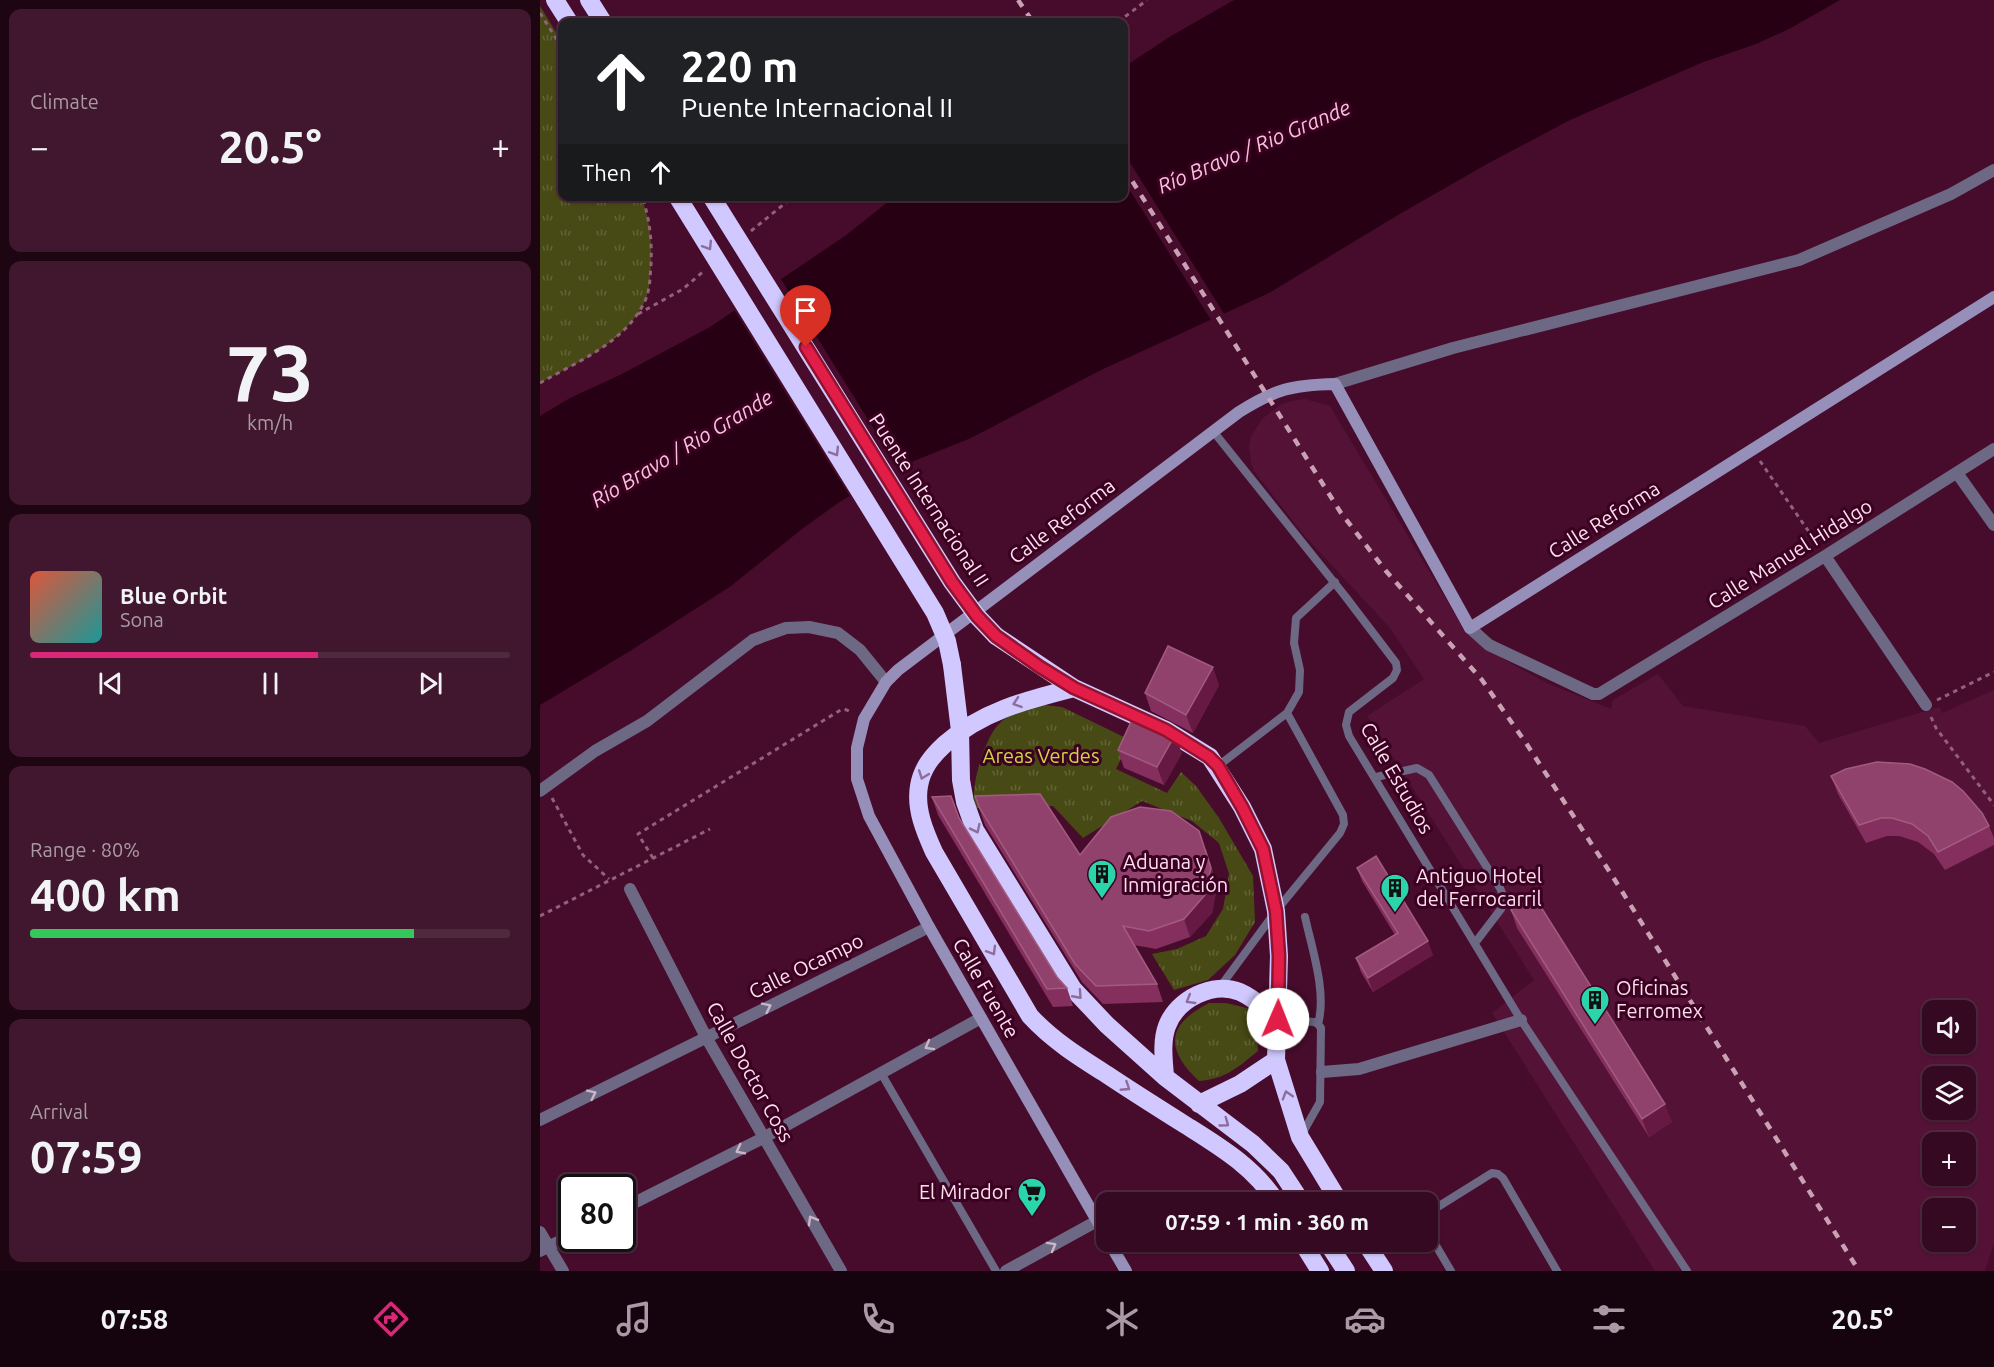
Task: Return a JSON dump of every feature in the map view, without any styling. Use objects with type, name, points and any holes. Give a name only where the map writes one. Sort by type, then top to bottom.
[{"type":"highway","points":[[555,0],[566,18]]},
{"type":"highway","points":[[589,0],[600,18]]},
{"type":"highway","points":[[680,201],[935,613],[947,641],[952,665],[960,731],[961,780],[965,802],[975,830],[1073,989],[1107,1025],[1165,1077],[1260,1151],[1281,1171],[1295,1192]]},
{"type":"highway","name":"Puente Internacional II","points":[[714,201],[952,582],[977,616],[996,636],[1074,688],[1166,730],[1209,757],[1218,766]]},
{"type":"highway","points":[[1074,688],[1022,701],[989,714],[960,731],[930,758],[919,787],[919,808],[923,828],[934,852],[1030,1016],[1047,1034],[1232,1155],[1248,1168],[1270,1192]]},
{"type":"highway","points":[[1218,766],[1263,849],[1276,911],[1279,956],[1276,1060],[1300,1137],[1333,1192]]},
{"type":"highway","points":[[1165,1077],[1163,1049],[1167,1025],[1181,1005],[1203,992],[1219,988],[1239,992],[1278,1019]]},
{"type":"highway","points":[[1199,1104],[1240,1084],[1276,1060]]},
{"type":"highway","points":[[1308,1252],[1320,1271]]},
{"type":"highway","points":[[1334,1252],[1346,1271]]},
{"type":"highway","points":[[1372,1252],[1384,1271]]},
{"type":"street","points":[[1470,628],[1335,384],[1453,348],[1799,260],[1951,194],[1994,170]]},
{"type":"street","name":"Calle Reforma","points":[[1470,628],[1994,297]]},
{"type":"street","name":"Calle Reforma","points":[[857,748],[864,719],[886,682],[898,670],[1213,431],[1266,395],[1295,386],[1335,384]]},
{"type":"street","name":"Calle Manuel Hidalgo","points":[[1470,628],[1489,645],[1593,694],[1606,691],[1994,449]]},
{"type":"street","points":[[1957,473],[1994,525]]},
{"type":"street","points":[[1825,556],[1926,705]]},
{"type":"street","points":[[543,789],[595,751],[646,721],[753,640],[786,628],[809,627],[838,633],[860,650],[886,682]]},
{"type":"street","name":"Calle Fuente","points":[[857,748],[857,779],[869,816],[929,927],[1096,1219]]},
{"type":"street","name":"Calle Doctor Coss","points":[[630,889],[706,1037],[841,1271]]},
{"type":"street","name":"Calle Ocampo","points":[[540,1120],[929,927]]},
{"type":"street","points":[[636,1202],[763,1138],[981,1018]]},
{"type":"street","points":[[1322,1072],[1359,1069],[1521,1020]]},
{"type":"street","points":[[1006,1271],[1096,1222]]},
{"type":"street","points":[[540,1232],[544,1249],[563,1271]]},
{"type":"street","points":[[544,1249],[558,1242]]},
{"type":"street","points":[[1115,1252],[1126,1271]]},
{"type":"lane","name":"Calle Estudios","points":[[1213,431],[1335,582],[1396,663],[1397,670],[1393,678],[1349,712],[1346,725],[1349,736],[1376,777],[1521,1020],[1687,1271]]},
{"type":"lane","points":[[1218,766],[1287,713],[1299,692],[1300,670],[1293,643],[1296,618],[1335,582]]},
{"type":"lane","points":[[1219,988],[1276,911],[1340,833],[1344,824],[1344,815],[1287,713]]},
{"type":"lane","points":[[1376,777],[1417,768],[1429,775],[1500,888],[1505,900],[1501,909],[1475,943]]},
{"type":"lane","points":[[1300,1137],[1320,1102],[1322,1072],[1321,1028],[1318,1024],[1322,1010],[1321,996],[1305,917]]},
{"type":"lane","points":[[1278,1019],[1318,1024]]},
{"type":"lane","points":[[881,1073],[996,1271]]},
{"type":"lane","points":[[1438,1207],[1492,1173],[1498,1174],[1503,1178],[1555,1270]]},
{"type":"lane","points":[[1438,1249],[1451,1271]]},
{"type":"path","points":[[1123,18],[1147,0]]},
{"type":"path","points":[[540,13],[558,42]]},
{"type":"path","points":[[540,383],[602,348],[628,327],[645,301],[650,282],[652,239],[643,201]]},
{"type":"path","points":[[779,208],[788,201]]},
{"type":"path","points":[[1752,449],[1825,556]]},
{"type":"path","points":[[1994,672],[1926,705],[1936,728],[1994,806]]},
{"type":"path","points":[[653,858],[638,834],[839,711],[849,710],[864,719]]},
{"type":"path","points":[[543,789],[583,855],[609,879]]},
{"type":"path","points":[[540,916],[710,829]]},
{"type":"shaded area","points":[[1305,399],[1330,406],[1462,626],[1508,662],[1549,684],[1611,709],[1613,700],[1658,674],[1683,706],[1805,726],[1819,743],[1939,707],[1942,713],[1994,690],[1994,1243],[1985,1271],[1655,1271],[1492,1013],[1534,980],[1367,716],[1424,679],[1390,628],[1304,535],[1254,471],[1249,446],[1251,436],[1262,419],[1280,405]]},
{"type":"green space","points":[[540,6],[558,35],[558,201],[642,201],[651,238],[651,256],[647,297],[626,329],[585,359],[540,383]]},
{"type":"green space","name":"Areas Verdes","points":[[1028,703],[1062,707],[1130,740],[1116,769],[1167,793],[1181,772],[1196,786],[1219,818],[1253,876],[1255,922],[1235,955],[1208,980],[1174,990],[1152,954],[1177,949],[1206,936],[1223,909],[1229,874],[1219,843],[1192,821],[1142,801],[1083,838],[1053,806],[976,808],[974,790],[976,778],[988,741],[1001,722]]},
{"type":"green space","points":[[1209,1003],[1226,1003],[1251,1009],[1256,1019],[1258,1051],[1224,1075],[1199,1081],[1180,1058],[1175,1038],[1185,1020]]},
{"type":"water","name":"Río Bravo / Rio Grande","points":[[1234,0],[1840,0],[1789,29],[1756,44],[1701,63],[1570,120],[1398,215],[1269,293],[1099,371],[971,438],[914,461],[866,486],[802,529],[731,586],[540,705],[540,416],[570,398],[622,374],[710,327],[845,236],[889,201],[1128,201],[1128,64],[1171,36]]},
{"type":"pier","points":[[1128,159],[1226,317],[1213,323],[1128,187]]},
{"type":"pier","points":[[779,276],[900,471],[851,498],[733,308]]},
{"type":"building","points":[[1168,646],[1213,667],[1186,715],[1145,693]]},
{"type":"building","points":[[1135,713],[1175,735],[1157,767],[1118,750]]},
{"type":"building","points":[[1877,762],[1910,764],[1952,782],[1982,813],[1989,826],[1938,852],[1928,836],[1912,824],[1892,818],[1881,818],[1859,825],[1831,776],[1846,769]]},
{"type":"building","name":"Aduana y Inmigración","points":[[1040,794],[1080,855],[1111,817],[1140,807],[1171,811],[1199,831],[1211,868],[1205,895],[1184,919],[1149,931],[1123,926],[1157,984],[1096,986],[1075,964],[979,807],[975,796]]},
{"type":"building","points":[[951,796],[959,818],[1057,977],[1067,988],[1047,989],[932,797]]},
{"type":"building","name":"Antiguo Hotel del Ferrocarril","points":[[1376,856],[1428,941],[1368,978],[1356,958],[1398,933],[1357,868]]},
{"type":"building","name":"Oficinas Ferromex","points":[[1534,896],[1665,1104],[1642,1119],[1511,910]]},
{"type":"railway","points":[[1018,0],[1030,18]]},
{"type":"railway","points":[[1128,174],[1341,513],[1386,571],[1482,680],[1526,743],[1613,877],[1859,1271]]},
{"type":"place","name":"Aduana y Inmigración","points":[[1102,900]]},
{"type":"place","name":"Antiguo Hotel del Ferrocarril","points":[[1395,914]]},
{"type":"place","name":"Oficinas Ferromex","points":[[1595,1026]]},
{"type":"place","name":"El Mirador","points":[[1032,1218]]},
{"type":"route","points":[[806,347],[952,582],[977,616],[996,636],[1074,688],[1166,730],[1209,757],[1218,766],[1263,849],[1276,911],[1279,956],[1278,1019]]}]
